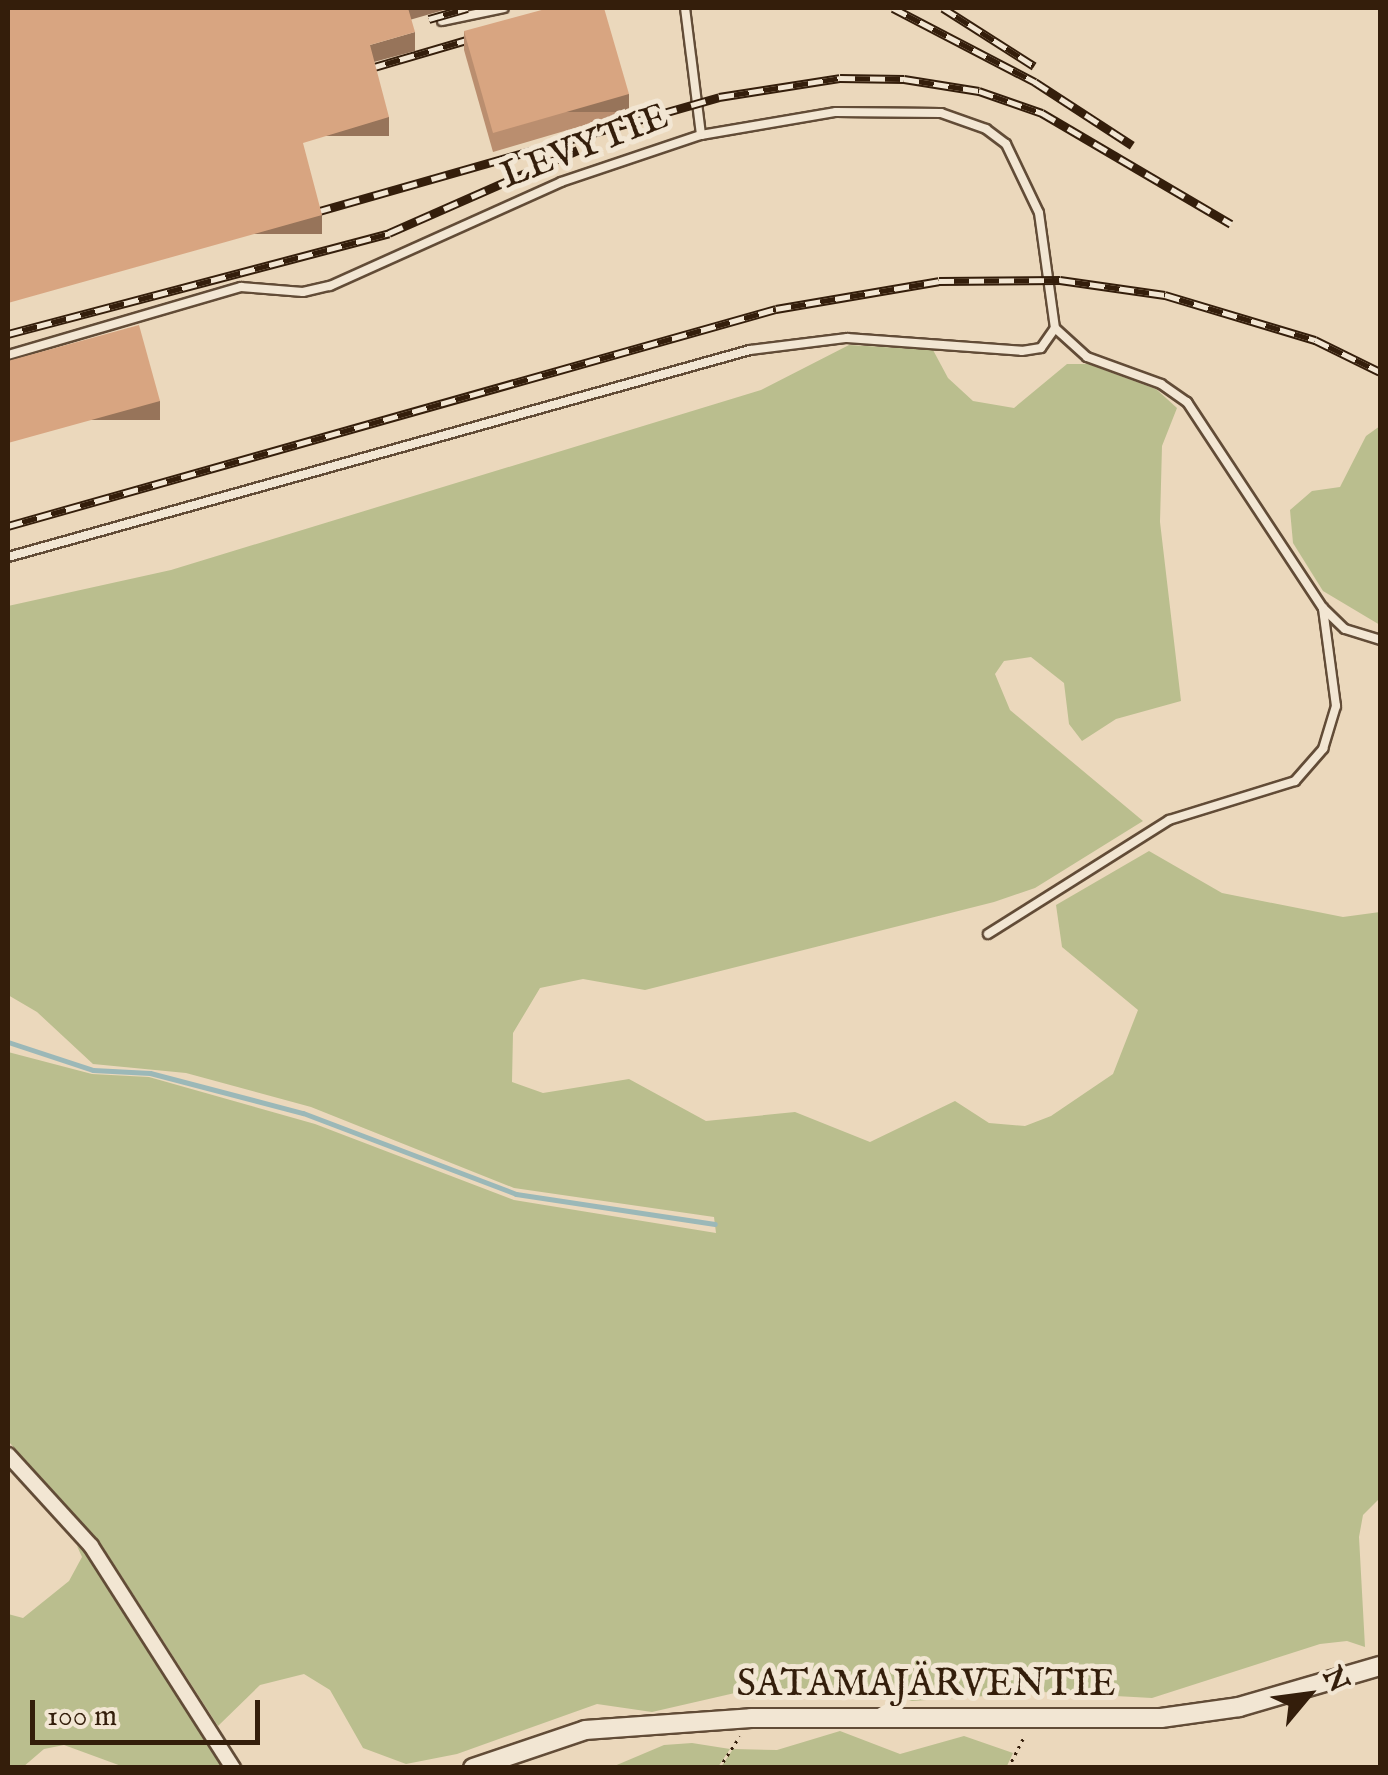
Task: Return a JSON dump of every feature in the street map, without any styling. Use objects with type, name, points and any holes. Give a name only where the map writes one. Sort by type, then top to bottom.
[{"type":"street","points":[[8,1456],[92,1546],[233,1768]]},
{"type":"street","name":"SATAMAJÄRVENTIE","points":[[473,1768],[585,1730],[751,1718],[1161,1718],[1258,1702],[1380,1666]]},
{"type":"lane","points":[[442,22],[504,8]]},
{"type":"lane","points":[[685,8],[701,134]]},
{"type":"lane","name":"LEVYTIE","points":[[8,355],[241,287],[303,292],[330,286],[560,182],[701,134],[836,112],[941,113],[986,129],[1006,144],[1032,191],[1054,328]]},
{"type":"lane","points":[[8,557],[750,350],[847,338],[1022,351],[1042,348],[1054,328],[1087,357],[1161,384],[1187,402],[1323,608],[1345,629],[1380,640]]},
{"type":"lane","points":[[988,934],[1170,820],[1295,781],[1323,750],[1336,706],[1323,608]]},
{"type":"path","points":[[720,1768],[751,1718]]},
{"type":"path","points":[[1008,1768],[1025,1734]]},
{"type":"green space","points":[[849,345],[933,350],[948,378],[973,401],[1014,408],[1067,364],[1088,364],[1156,389],[1177,408],[1162,446],[1160,522],[1181,701],[1116,719],[1082,741],[1069,724],[1064,683],[1031,657],[1004,661],[995,674],[1010,710],[1143,821],[1035,888],[994,902],[645,990],[583,979],[540,988],[513,1033],[512,1082],[543,1093],[629,1079],[706,1121],[795,1112],[870,1142],[955,1101],[989,1123],[1025,1126],[1051,1116],[1113,1074],[1138,1010],[1062,947],[1056,905],[1149,851],[1222,893],[1343,917],[1380,912],[1380,1498],[1363,1515],[1359,1537],[1365,1647],[1347,1641],[1320,1644],[1152,1698],[1042,1692],[912,1701],[851,1681],[800,1700],[761,1687],[652,1712],[597,1704],[457,1754],[406,1764],[363,1748],[330,1690],[304,1674],[260,1685],[218,1726],[99,1541],[8,1441],[8,1052],[92,1074],[149,1077],[315,1124],[514,1200],[716,1233],[714,1217],[514,1188],[311,1107],[186,1073],[93,1064],[37,1012],[8,995],[8,606],[171,570],[761,390]]},
{"type":"green space","points":[[1380,426],[1380,625],[1323,591],[1293,543],[1290,510],[1312,491],[1340,487],[1366,436]]},
{"type":"green space","points":[[77,1546],[85,1552],[223,1767],[124,1767],[64,1745],[44,1749],[23,1767],[8,1767],[8,1614],[23,1618],[69,1581],[82,1557]]},
{"type":"green space","points":[[840,1731],[900,1754],[964,1736],[1013,1753],[1006,1768],[721,1767],[733,1749],[777,1750]]},
{"type":"green space","points":[[692,1743],[730,1749],[718,1767],[612,1767],[664,1745]]},
{"type":"building","points":[[8,8],[408,8],[415,32],[370,45],[389,117],[303,143],[322,215],[8,303]]},
{"type":"building","points":[[549,8],[604,8],[629,94],[493,133],[464,31]]},
{"type":"building","points":[[139,325],[160,401],[8,443],[8,361]]},
{"type":"waterway","points":[[8,1042],[93,1070],[150,1073],[303,1113],[516,1194],[715,1224]]},
{"type":"railway","points":[[429,19],[467,8]]},
{"type":"railway","points":[[893,8],[1035,82],[1132,145]]},
{"type":"railway","points":[[943,8],[1034,66]]},
{"type":"railway","points":[[371,68],[491,33]]},
{"type":"railway","points":[[316,212],[719,97],[840,78],[904,79],[979,91],[1042,113],[1231,224]]},
{"type":"railway","points":[[8,334],[389,233],[578,150]]},
{"type":"railway","points":[[8,526],[776,309],[939,281],[1060,280],[1165,295],[1315,340],[1380,372]]}]
